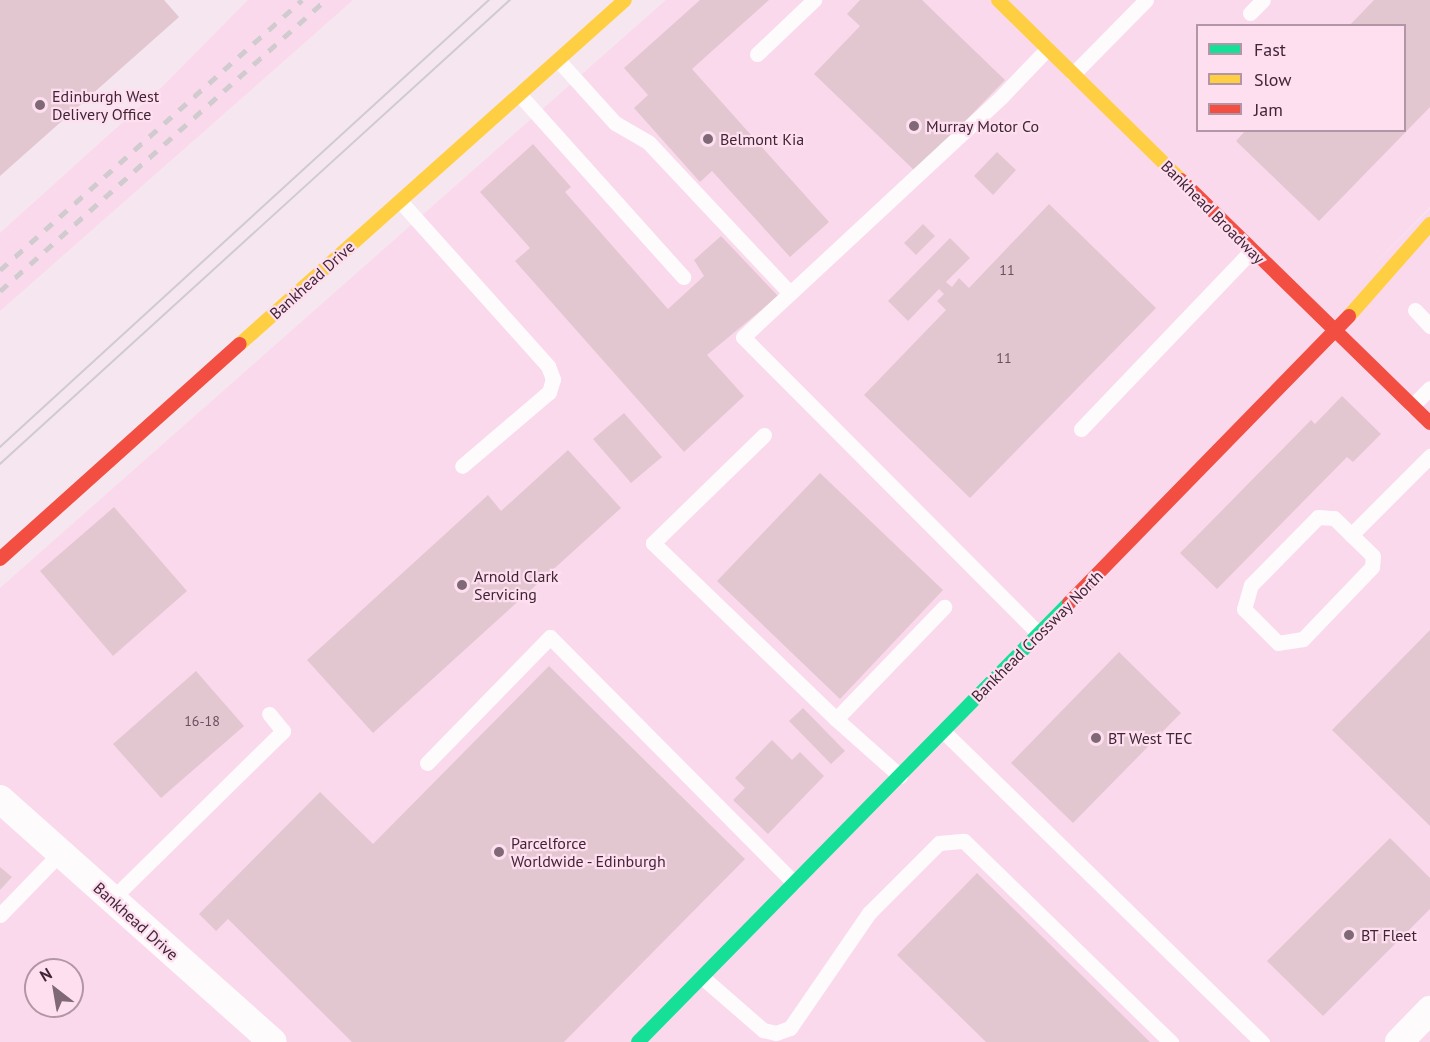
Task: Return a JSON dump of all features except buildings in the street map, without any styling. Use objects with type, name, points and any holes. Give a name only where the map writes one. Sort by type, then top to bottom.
[{"type":"street","name":"Bankhead Drive","points":[[0,559],[625,0]]},
{"type":"street","name":"Bankhead Broadway","points":[[998,0],[1430,423]]},
{"type":"street","name":"Bankhead Crossway North","points":[[638,1042],[1335,332],[1430,224]]},
{"type":"street","name":"Bankhead Drive","points":[[0,799],[273,1042]]},
{"type":"street","points":[[1399,1042],[1430,1010]]},
{"type":"lane","points":[[757,54],[814,0]]},
{"type":"lane","points":[[1073,74],[1146,0]]},
{"type":"lane","points":[[1250,13],[1263,0]]},
{"type":"lane","points":[[1039,634],[742,337],[1002,96],[1047,49]]},
{"type":"lane","points":[[558,60],[615,123],[649,143],[790,293]]},
{"type":"lane","points":[[519,94],[683,277]]},
{"type":"lane","points":[[400,201],[548,366],[553,379],[549,392],[462,466]]},
{"type":"lane","points":[[1081,429],[1252,250]]},
{"type":"lane","points":[[1415,310],[1430,326]]},
{"type":"lane","points":[[1412,406],[1430,388]]},
{"type":"lane","points":[[764,435],[653,543],[836,719],[900,776]]},
{"type":"lane","points":[[1351,535],[1430,456]]},
{"type":"lane","points":[[1318,517],[1334,518],[1351,535],[1373,556],[1372,567],[1303,639],[1278,643],[1244,609],[1251,585],[1318,517]]},
{"type":"lane","points":[[836,719],[944,607]]},
{"type":"lane","points":[[427,763],[550,637],[794,883]]},
{"type":"lane","points":[[112,899],[283,731],[269,714]]},
{"type":"lane","points":[[943,731],[1262,1042]]},
{"type":"lane","points":[[702,977],[772,1037],[790,1028],[868,914],[939,843],[964,841],[1171,1042]]},
{"type":"lane","points":[[0,915],[60,853]]},
{"type":"shaded area","points":[[248,0],[353,0],[0,311],[0,233],[164,85]]},
{"type":"shaded area","points":[[666,0],[1430,0],[1430,207],[1365,274],[1430,209],[1430,1042],[0,1042],[0,588]]},
{"type":"tram line","points":[[0,447],[489,0]]},
{"type":"tram line","points":[[0,464],[510,0]]},
{"type":"railway","points":[[0,270],[302,0]]},
{"type":"railway","points":[[0,291],[326,0]]},
{"type":"traffic: fast","points":[[638,1042],[1069,603]]},
{"type":"traffic: slow","points":[[240,344],[625,0]]},
{"type":"traffic: slow","points":[[998,0],[1181,180]]},
{"type":"traffic: slow","points":[[1349,316],[1430,224]]},
{"type":"traffic: jam","points":[[1181,180],[1430,423]]},
{"type":"traffic: jam","points":[[1069,603],[1349,316]]},
{"type":"traffic: jam","points":[[0,559],[240,344]]},
{"type":"place","name":"Edinburgh West Delivery Office","points":[[40,105]]},
{"type":"place","name":"Murray Motor Co","points":[[914,126]]},
{"type":"place","name":"Belmont Kia","points":[[708,139]]},
{"type":"place","name":"Arnold Clark Servicing","points":[[462,585]]},
{"type":"place","name":"BT West TEC","points":[[1096,738]]},
{"type":"place","name":"Parcelforce Worldwide - Edinburgh","points":[[499,852]]},
{"type":"place","name":"BT Fleet","points":[[1349,935]]}]
